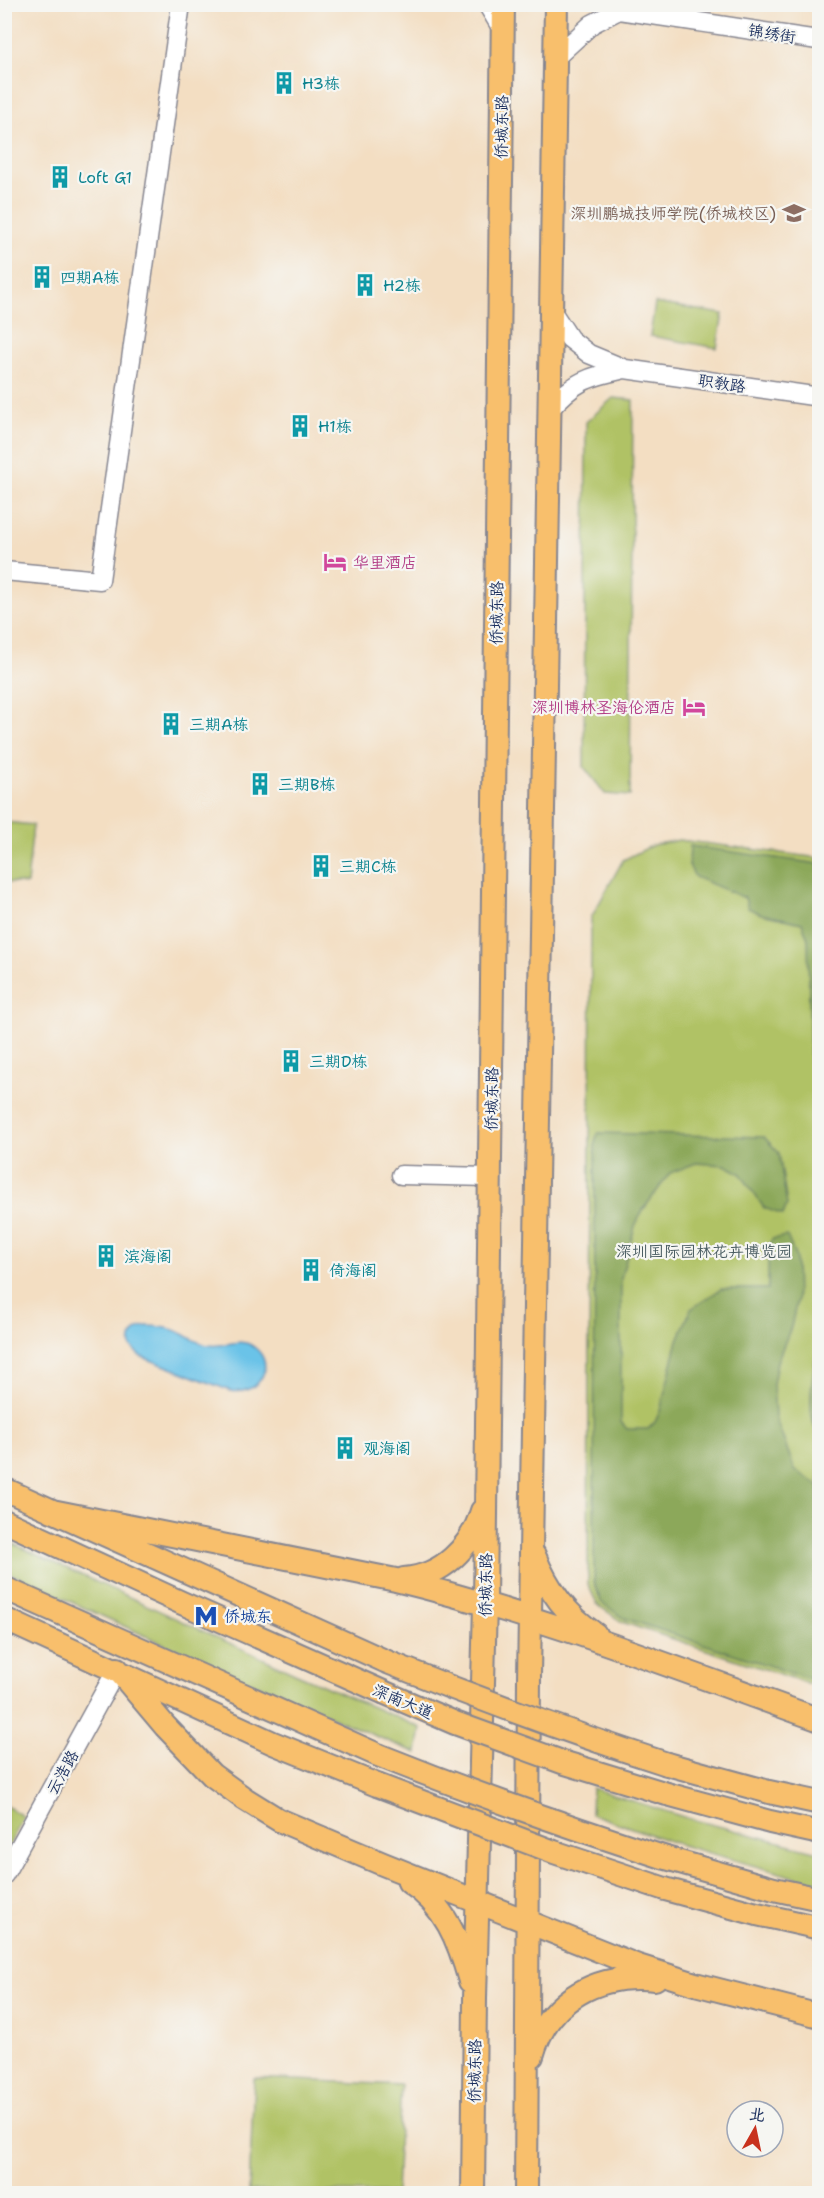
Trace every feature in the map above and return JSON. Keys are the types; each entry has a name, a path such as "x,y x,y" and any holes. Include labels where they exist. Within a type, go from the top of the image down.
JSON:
{"main road":[{"name":"侨城东路","path":"473,2193 475,1999 485,1603 503,4"},
{"path":"526,2193 530,1618 556,4"},
{"path":"4,1489 384,1661 463,1693 667,1764 819,1803"},
{"path":"396,1580 429,1574 459,1552 471,1538 486,1495"},
{"path":"52,1511 396,1580 485,1603 819,1720"},
{"name":"深南大道","path":"4,1521 182,1603 455,1723 562,1762 667,1794 819,1833"},
{"path":"531,1547 542,1574 569,1613 614,1647"},
{"path":"4,1588 378,1755 459,1788 666,1858 774,1889 819,1899"},
{"path":"4,1618 273,1743 377,1785 554,1852 665,1889 756,1914 819,1928"},
{"path":"117,1670 165,1726 212,1774 245,1799 279,1820 478,1903 638,1966 695,1984 819,2016"},
{"path":"383,1864 418,1887 439,1906 460,1950 475,1999"},
{"path":"526,2079 543,2029 557,2010 574,1995 595,1984 638,1977 695,1984"}],"street":[{"path":"4,571 100,580 181,4"},
{"path":"488,4 502,29"},
{"name":"锦绣街","path":"555,58 592,24 614,8 818,40"},
{"name":"职教路","path":"551,310 570,339 589,354 625,369 819,397"},
{"name":"职教路","path":"549,410 567,389 590,377 625,369"},
{"path":"401,1175 490,1177"},
{"name":"云浩路","path":"4,1875 117,1670"}],"green space":[{"path":"655,303 723,314 717,348 650,336"},
{"path":"613,398 633,400 630,796 605,794 584,767 586,422"},
{"path":"5,822 33,825 27,884 5,882"},
{"name":"深圳国际园林花卉博览园","path":"679,840 819,858 819,1687 622,1622 597,1604 588,1584 591,918 623,860 653,845"},
{"path":"690,846 819,864 819,1077 810,1066 808,939 802,923 761,914 748,908 745,898 695,877 689,865"},
{"path":"598,1133 764,1137 779,1153 787,1205 783,1215 764,1208 740,1173 725,1165 696,1163 670,1173 643,1210 635,1226 621,1278 621,1422 627,1429 648,1429 655,1422 660,1411 678,1340 691,1309 721,1289 768,1289 768,1249 772,1239 787,1236 796,1258 797,1300 791,1327 777,1362 773,1384 775,1417 795,1470 819,1486 819,1682 624,1618 601,1602 594,1582 595,1141"},
{"path":"819,1345 819,1436 812,1416 811,1391"},
{"path":"5,1540 297,1674 421,1728 417,1753 210,1665 5,1571"},
{"path":"592,1788 687,1818 819,1852 819,1884 681,1845 591,1814"},
{"path":"5,1805 24,1817 5,1853"},
{"path":"254,2078 401,2085 396,2193 249,2191"}],"water":[{"path":"147,1326 171,1329 205,1344 243,1342 248,1344 261,1354 264,1362 262,1378 249,1389 231,1391 140,1356 131,1347 131,1339 136,1330"}],"place":[{"name":"H3栋","path":"284,83"},
{"name":"Loft G1","path":"60,177"},
{"name":"深圳鹏城技师学院(侨城校区)","path":"794,213"},
{"name":"四期A栋","path":"42,277"},
{"name":"H2栋","path":"365,285"},
{"name":"H1栋","path":"300,426"},
{"name":"华里酒店","path":"335,562"},
{"name":"深圳博林圣海伦酒店","path":"694,707"},
{"name":"三期A栋","path":"171,724"},
{"name":"三期B栋","path":"260,784"},
{"name":"三期C栋","path":"321,866"},
{"name":"三期D栋","path":"291,1061"},
{"name":"滨海阁","path":"106,1256"},
{"name":"倚海阁","path":"311,1270"},
{"name":"观海阁","path":"345,1448"},
{"name":"侨城东","path":"206,1616"}]}
